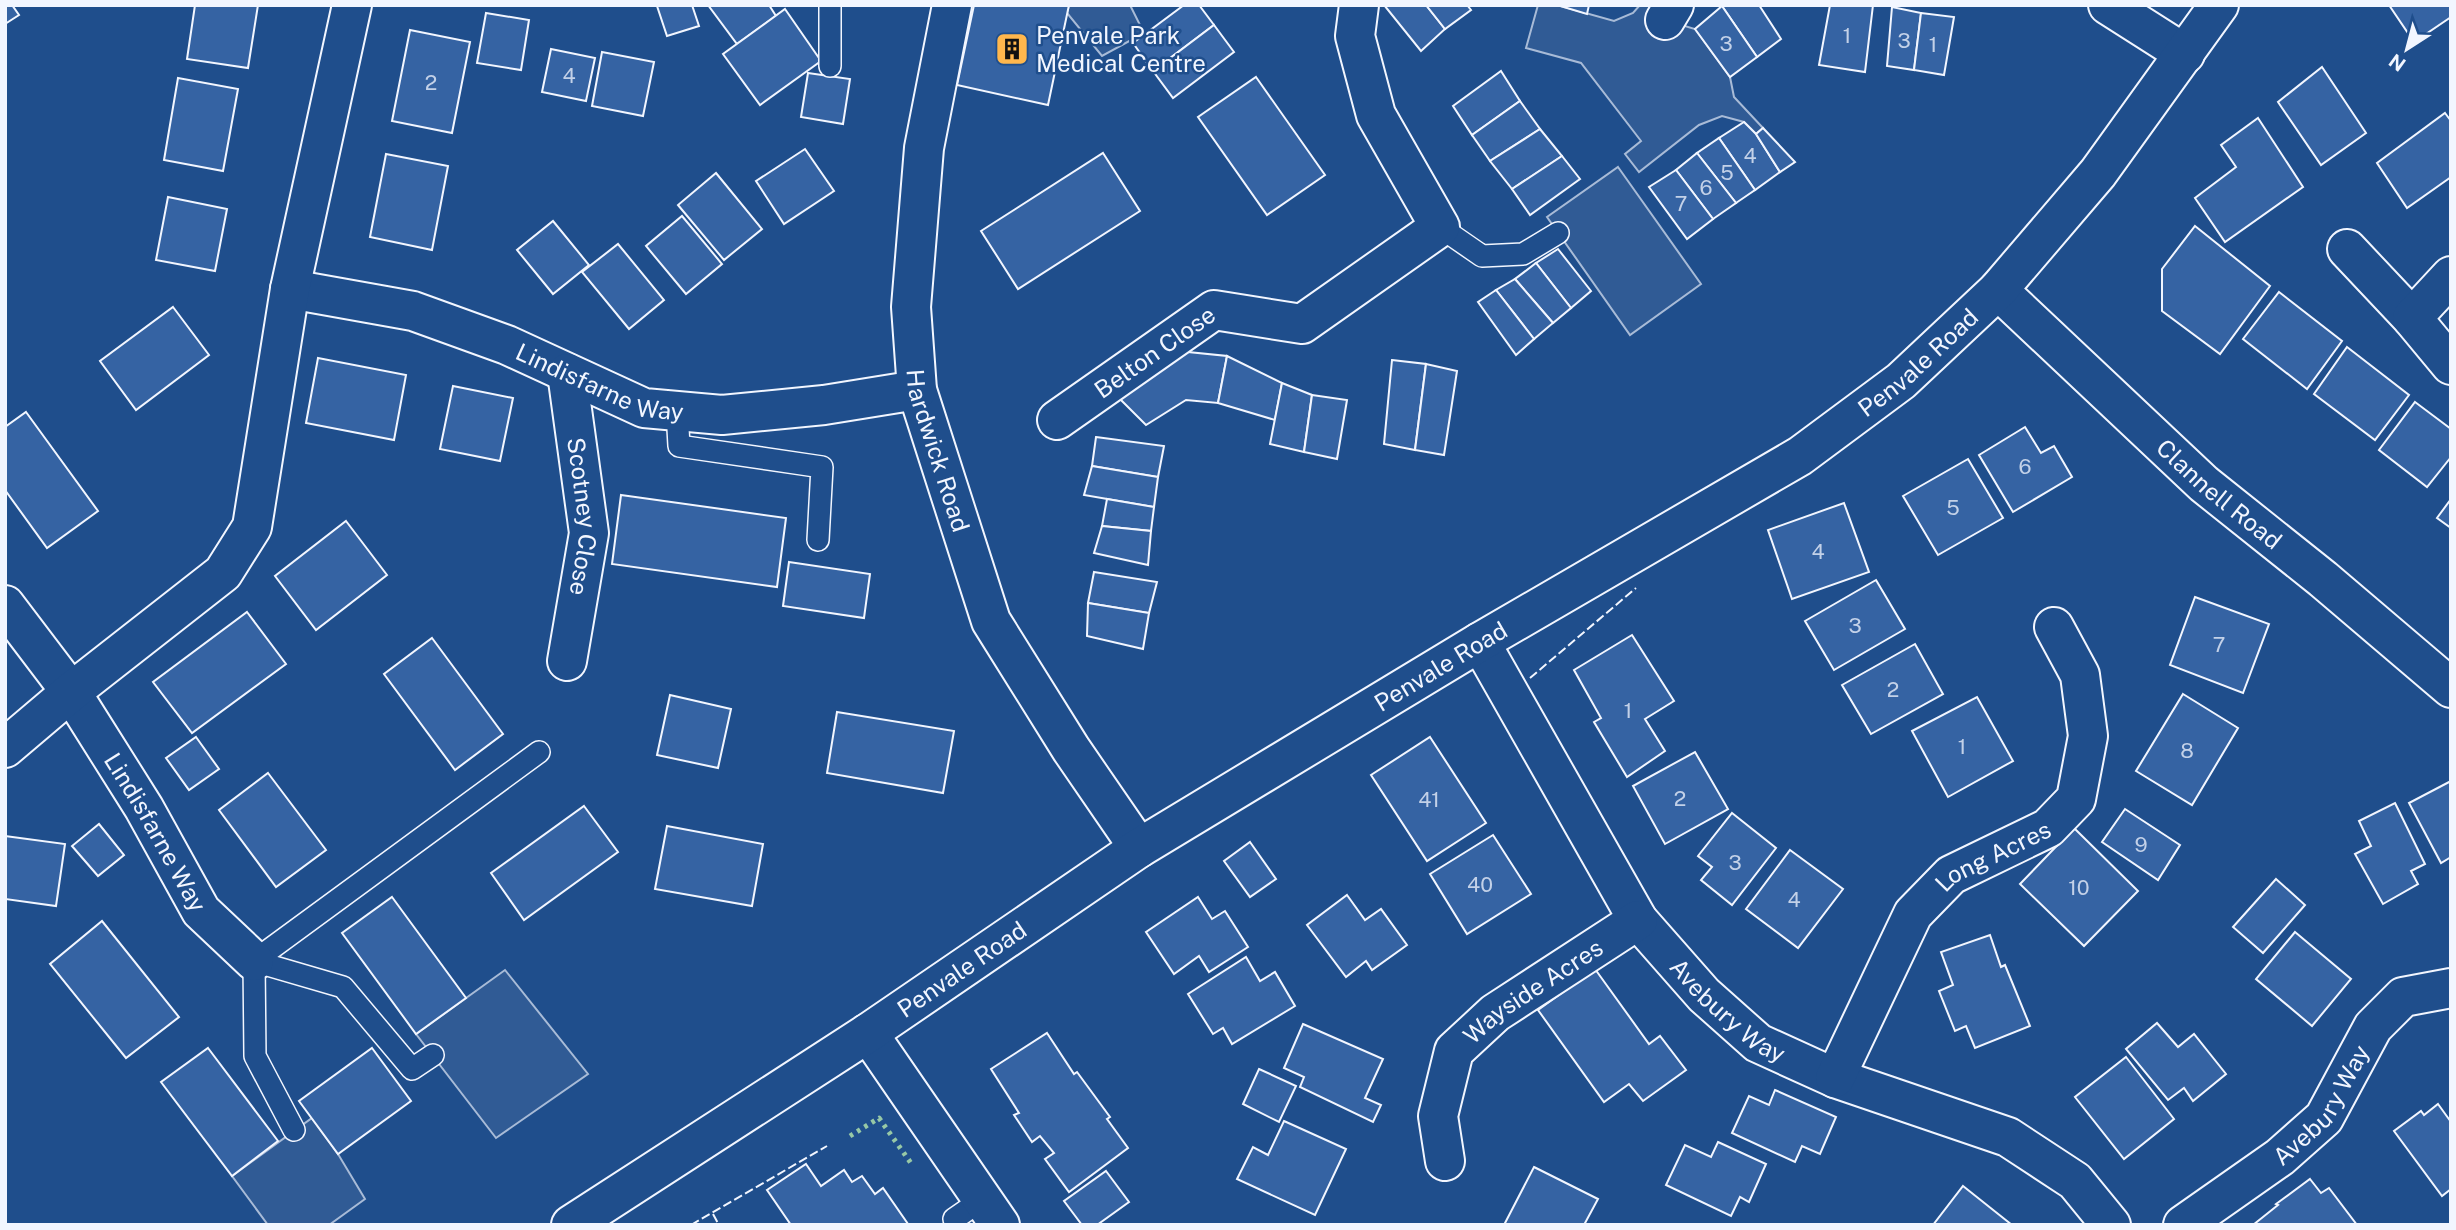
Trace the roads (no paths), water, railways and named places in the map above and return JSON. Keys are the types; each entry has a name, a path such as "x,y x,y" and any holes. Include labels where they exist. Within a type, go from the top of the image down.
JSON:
{"street":[{"path":"5,748 71,692 223,573 252,527 290,289 352,5"},
{"name":"Hardwick Road","path":"952,5 924,148 911,307 917,390 991,621 1071,748 1139,848"},
{"path":"1359,5 1355,36 1376,115 1440,227"},
{"path":"2108,5 2185,54"},
{"name":"Penvale Road","path":"571,1225 868,1033 1139,848 1480,642 1800,456 1901,381 1998,290 2098,173 2219,5"},
{"name":"Belton Close","path":"1057,421 1214,310 1302,324 1440,227"},
{"path":"2347,249 2412,318 2451,365"},
{"path":"2412,318 2451,276"},
{"name":"Lindisfarne Way","path":"290,289 413,310 507,345 644,408 722,415 824,405 917,390"},
{"name":"Clannell Road","path":"1998,290 2204,484 2323,579 2451,688"},
{"name":"Scotney Close","path":"567,373 589,533 568,662"},
{"name":"Lindisfarne Way","path":"5,605 71,692 144,807 201,911 254,961"},
{"name":"Long Acres","path":"1835,1078 1913,914 1951,875 2048,828 2076,799 2088,736 2080,675 2054,627"},
{"name":"Avebury Way","path":"1480,642 1638,920 1704,995 1758,1043 1835,1078 2008,1137 2075,1181 2111,1225"},
{"name":"Wayside Acres","path":"1445,1161 1438,1116 1454,1051 1495,1013 1638,920"},
{"name":"Avebury Way","path":"2183,1225 2280,1157 2324,1118 2373,1027 2403,997 2451,988"},
{"path":"868,1033 979,1214"}],"lane":[{"path":"830,5 830,66"},
{"path":"1440,227 1482,256 1522,254 1558,233"},
{"path":"677,411 679,446 822,467 818,540"},
{"path":"254,961 539,752"},
{"path":"254,961 343,987 412,1069 433,1055"},
{"path":"254,961 256,1055 294,1130"}],"place":[{"name":"Penvale Park Medical Centre","path":"1012,49"}]}
